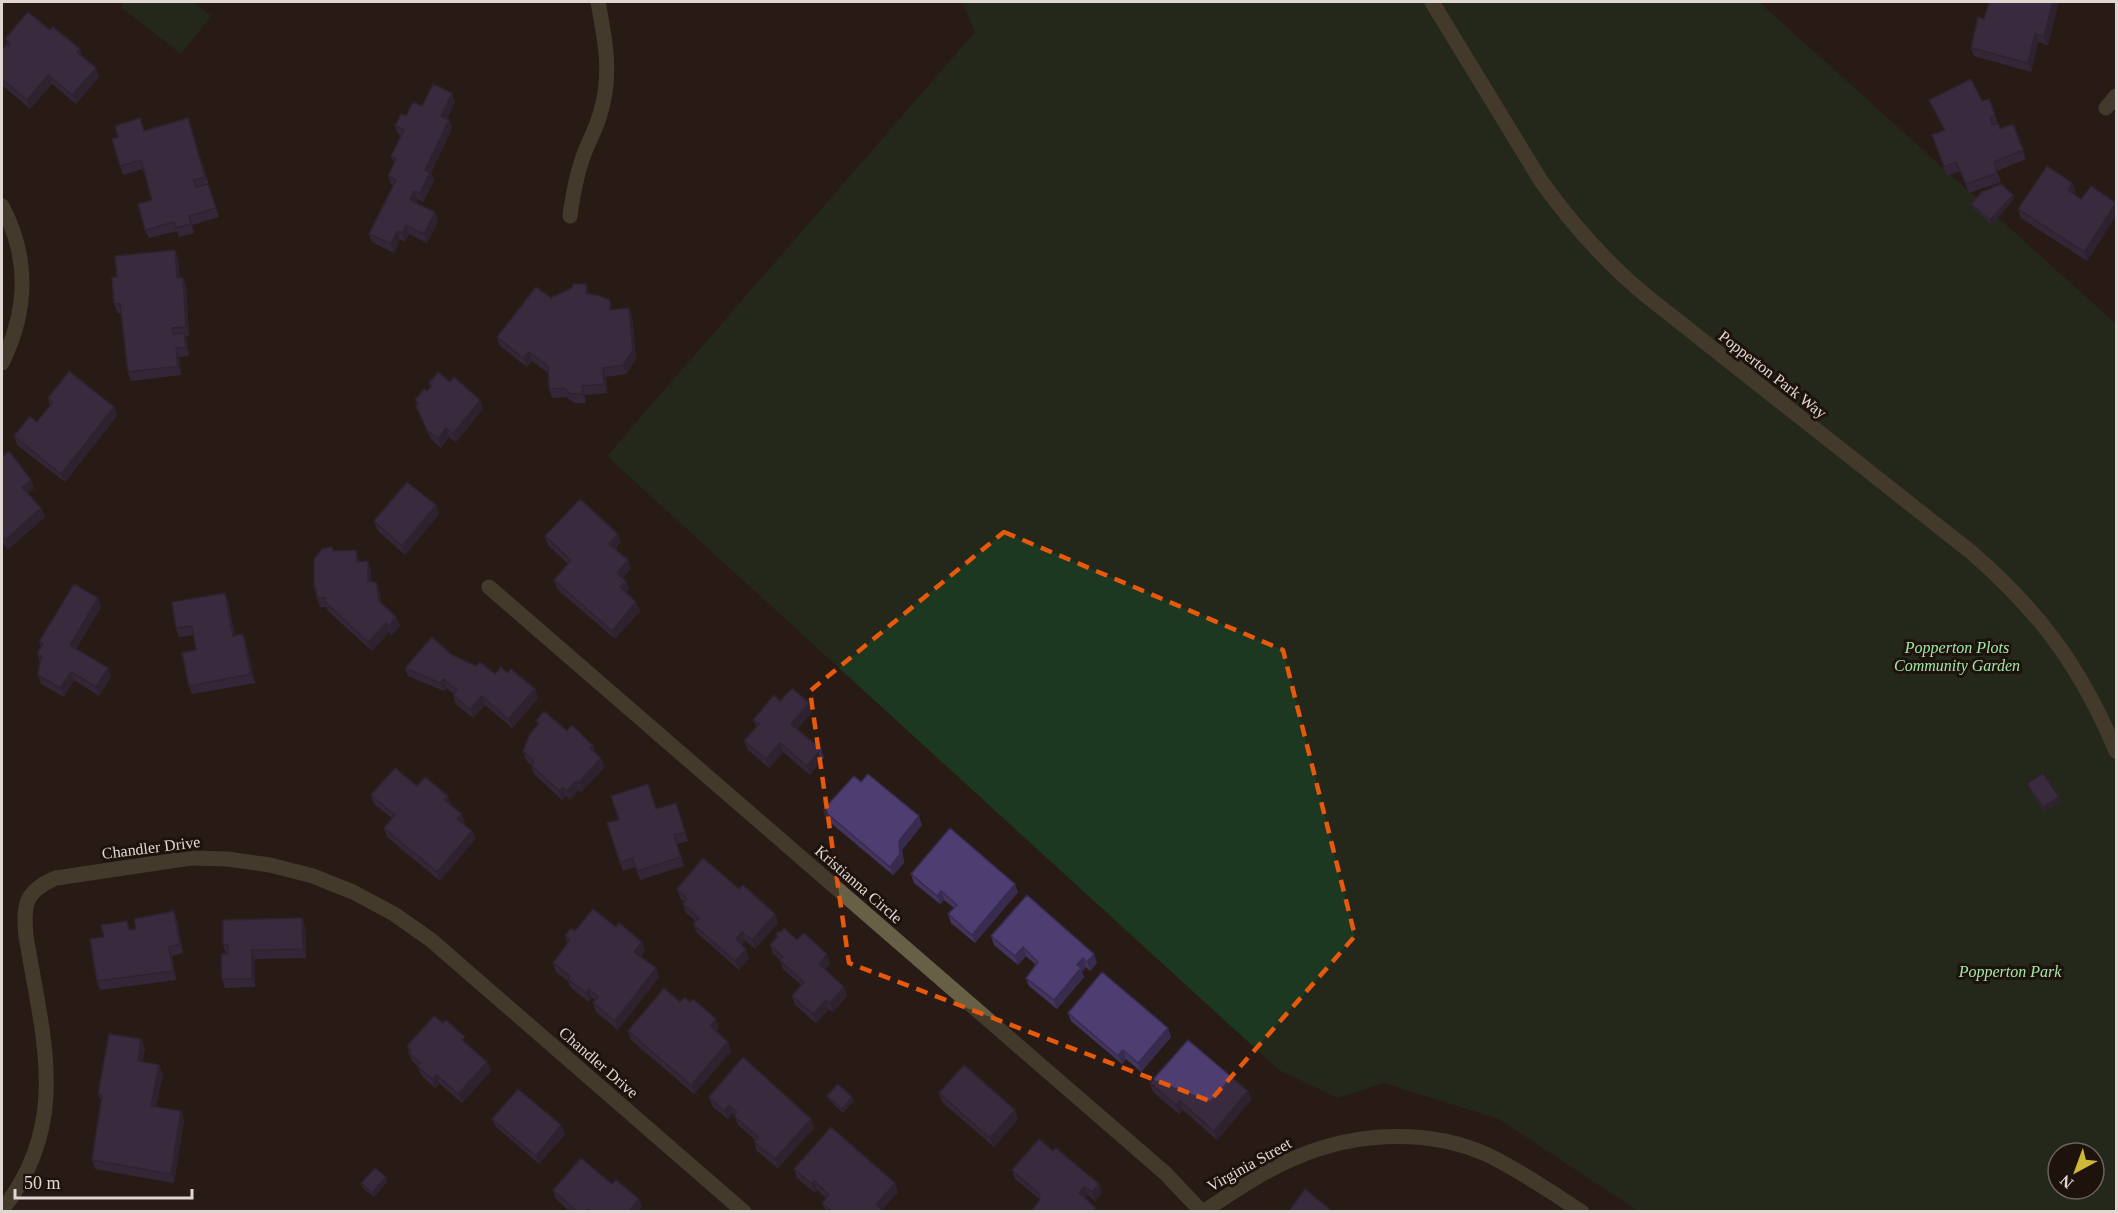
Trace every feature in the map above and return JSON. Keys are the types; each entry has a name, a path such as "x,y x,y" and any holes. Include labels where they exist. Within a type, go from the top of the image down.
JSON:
{"street":[{"path":"570,216 579,170 601,112 606,90 607,49 598,2"},
{"name":"Popperton Park Way","path":"1432,2 1541,181 1560,207 1605,259 1641,292 1971,552 1999,577 2025,603 2070,661 2089,691 2116,751"},
{"path":"2106,108 2116,96"},
{"path":"2,206 16,238 22,282 21,304 15,334 2,363"},
{"name":"Kristianna Circle","path":"489,587 1165,1173 1202,1212"},
{"name":"Chandler Drive","path":"2,1210 15,1193 38,1145 48,1094 48,1069 24,914 29,894 42,884 56,878 190,858 228,859 270,865 313,876 353,892 394,914 440,948 744,1212"},
{"name":"Virginia Street","path":"1202,1212 1266,1172 1296,1157 1325,1146 1387,1136 1421,1138 1457,1144 1486,1154 1521,1172 1581,1212"}],"highlighted area":[{"path":"1004,532 1283,650 1355,936 1210,1101 849,963 810,691"}],"green space":[{"path":"125,2 193,2 211,16 181,54 121,7"},
{"path":"962,2 1759,2 2116,324 2116,1211 1638,1211 1499,1119 1384,1083 1338,1098 1279,1070 607,456 975,32"}],"building":[{"path":"1989,2 2053,2 2044,36 2035,34 2028,63 1971,48 1978,17 1984,19"},
{"path":"28,12 50,30 53,27 80,49 77,52 96,68 72,95 48,75 27,100 2,79 2,50 10,43 5,39"},
{"path":"1971,79 1982,101 1989,99 1995,115 1990,118 1992,125 1998,123 2000,129 2013,124 2023,150 1994,162 1997,173 1966,184 1956,162 1944,167 1932,135 1945,130 1929,100"},
{"path":"433,84 452,93 441,116 449,120 425,170 430,172 420,193 414,191 410,200 435,212 424,234 406,225 402,233 397,231 391,244 369,234 396,180 388,176 396,159 391,156 404,130 395,126 401,114 406,116 413,102 422,106"},
{"path":"140,118 144,131 188,118 205,177 194,180 196,187 208,184 216,208 189,216 191,224 176,228 174,222 145,230 138,204 152,200 141,160 120,166 112,139 118,137 115,126"},
{"path":"2047,166 2072,183 2068,190 2081,199 2091,186 2116,203 2084,252 2018,209"},
{"path":"2001,184 2013,195 1990,220 1971,204 1982,192"},
{"path":"175,250 177,278 183,278 186,327 172,328 173,334 184,333 186,348 176,348 178,366 128,372 120,304 114,304 112,277 117,277 115,256"},
{"path":"573,284 586,284 587,294 610,300 610,310 629,308 633,350 623,365 603,368 604,384 582,386 583,394 571,394 563,388 549,389 548,366 529,352 523,358 497,337 536,287 551,298 572,288"},
{"path":"69,371 114,407 61,474 14,436 30,416 37,422 53,402 48,398"},
{"path":"438,372 450,382 454,377 480,400 453,434 446,428 438,439 427,430 415,400 424,389 427,391 432,385 429,383"},
{"path":"9,451 31,480 22,487 41,508 5,540 2,537 2,457"},
{"path":"407,482 436,505 402,546 374,521"},
{"path":"580,499 618,534 609,544 628,560 617,573 626,581 620,587 636,602 612,631 554,580 571,560 545,536"},
{"path":"332,547 333,551 356,550 357,562 368,561 368,582 376,582 379,601 396,617 389,626 386,623 368,642 325,602 325,598 317,598 316,588 314,588 314,559 322,549"},
{"path":"74,584 98,598 70,645 108,668 96,687 71,672 60,688 38,675 41,656 37,653 43,644 39,642"},
{"path":"225,593 233,636 243,634 251,674 189,686 182,653 196,650 192,626 176,628 172,602"},
{"path":"432,637 452,655 476,666 480,662 495,674 501,667 507,673 511,669 535,689 508,719 482,696 470,709 453,695 457,690 443,679 440,683 405,668"},
{"path":"792,688 809,703 791,724 821,749 807,766 780,743 766,759 744,741 759,724 753,720 774,695 780,701"},
{"path":"544,711 567,731 572,725 593,746 590,748 601,758 578,783 576,781 567,791 563,787 559,791 531,765 534,762 523,751 530,734 539,723 536,721"},
{"path":"395,768 417,786 425,777 448,796 444,800 462,814 457,819 472,831 437,872 384,828 395,815 371,795"},
{"path":"2043,773 2059,797 2043,807 2027,784"},
{"path":"868,774 919,816 899,841 900,854 890,867 823,810 854,776 861,782"},
{"path":"648,784 656,809 676,803 685,832 674,835 681,857 637,871 632,858 620,863 607,823 619,820 611,796"},
{"path":"950,828 1015,884 972,935 948,914 957,905 941,891 937,896 911,874"},
{"path":"703,858 739,889 743,885 775,914 752,940 742,932 736,939 746,949 735,961 693,924 699,918 683,904 687,899 677,889"},
{"path":"1027,895 1094,954 1087,962 1083,958 1077,965 1081,968 1054,1000 1026,978 1038,962 1023,947 1015,956 991,936"},
{"path":"593,909 616,927 619,923 642,942 634,952 656,968 615,1021 593,1003 598,997 589,989 586,993 568,979 570,976 553,963 570,940 565,936 571,928 575,931"},
{"path":"174,911 180,944 169,947 173,971 97,981 90,939 104,937 101,925 127,921 129,930 136,929 134,919"},
{"path":"302,918 303,949 252,950 252,979 222,979 221,954 228,954 228,945 223,945 223,920"},
{"path":"784,928 797,940 804,933 827,954 819,964 844,987 830,1003 826,1000 813,1014 792,996 804,982 779,960 783,957 770,945 778,936 776,934"},
{"path":"1102,972 1168,1028 1138,1063 1123,1050 1118,1056 1068,1013"},
{"path":"664,988 680,1002 685,997 690,1002 693,999 716,1019 710,1026 728,1042 691,1085 628,1031"},
{"path":"434,1016 443,1023 446,1020 465,1037 462,1040 487,1062 458,1094 437,1075 432,1079 417,1066 420,1063 409,1053 411,1050 407,1046"},
{"path":"109,1034 141,1039 138,1061 159,1065 151,1106 181,1111 171,1174 92,1160 102,1095 98,1094"},
{"path":"1188,1040 1248,1091 1214,1131 1180,1101 1176,1105 1150,1083"},
{"path":"743,1057 811,1119 775,1159 754,1142 758,1137 734,1116 737,1112 729,1105 724,1111 709,1097"},
{"path":"964,1065 1015,1110 990,1138 939,1093"},
{"path":"838,1084 852,1097 842,1109 827,1096"},
{"path":"518,1089 561,1125 536,1156 492,1119"},
{"path":"831,1127 895,1183 876,1205 881,1209 878,1212 832,1212 822,1203 829,1195 814,1181 812,1184 794,1169"},
{"path":"1039,1139 1053,1151 1056,1148 1099,1184 1092,1192 1084,1186 1079,1193 1096,1208 1092,1212 1030,1212 1040,1200 1039,1194 1012,1170"},
{"path":"581,1158 612,1184 616,1180 639,1199 628,1212 591,1212 588,1209 585,1212 577,1212 553,1190"},
{"path":"375,1168 386,1177 372,1193 361,1183"},
{"path":"1305,1189 1333,1212 1288,1212"}],"park label":[{"name":"Popperton Plots Community Garden","path":"1957,656"},
{"name":"Popperton Park","path":"2010,971"}]}
